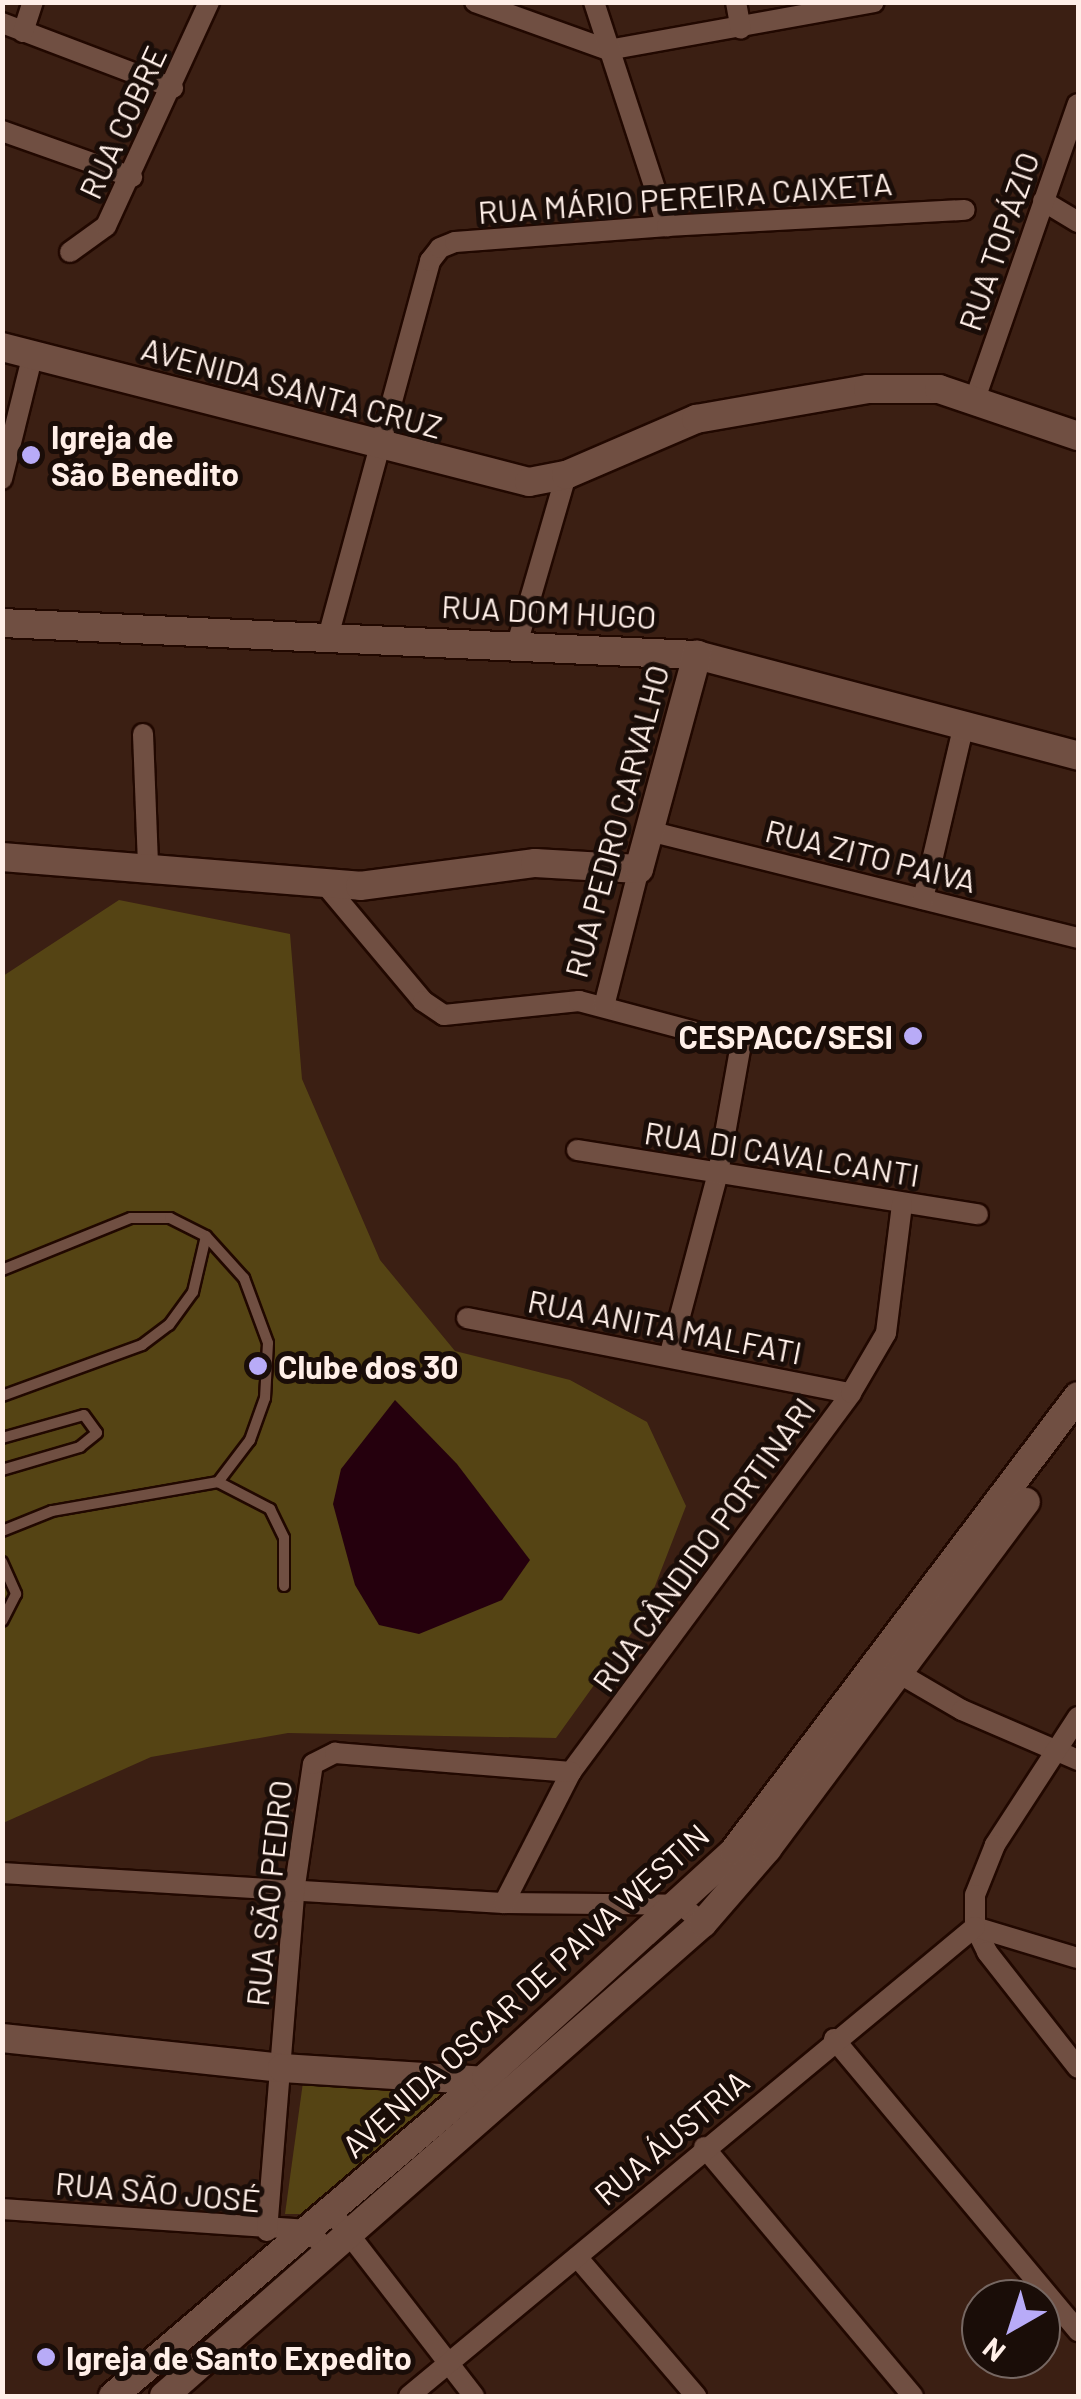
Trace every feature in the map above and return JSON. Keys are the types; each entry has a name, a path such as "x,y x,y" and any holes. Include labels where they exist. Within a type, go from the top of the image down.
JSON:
{"street":[{"path":"33,2 8,27 173,88"},
{"name":"RUA COBRE","path":"70,252 106,226 173,88 209,2"},
{"path":"475,2 608,50 874,2"},
{"path":"594,2 667,226"},
{"path":"736,2 741,29"},
{"name":"RUA TOPÁZIO","path":"975,398 1078,104"},
{"path":"2,131 132,177"},
{"path":"1043,202 1078,222"},
{"name":"RUA MÁRIO PEREIRA CAIXETA","path":"382,449 430,260 440,248 667,226 965,210"},
{"name":"AVENIDA SANTA CRUZ","path":"2,347 382,449 528,482 566,475 696,419 868,389 939,389 975,398 1078,436"},
{"path":"2,479 33,354"},
{"path":"328,637 382,449"},
{"path":"516,644 566,475"},
{"name":"RUA DOM HUGO","path":"2,623 696,654 1078,756"},
{"name":"RUA PEDRO CARVALHO","path":"604,1006 696,654"},
{"path":"922,899 964,724"},
{"path":"143,734 148,868"},
{"name":"RUA ZITO PAIVA","path":"649,831 1078,938"},
{"path":"2,857 324,882 398,884 535,863 640,869"},
{"path":"324,882 423,1001 444,1015 538,1000 604,1006 741,1044 718,1173 670,1357"},
{"name":"RUA DI CAVALCANTI","path":"577,1150 978,1214"},
{"name":"RUA CÂNDIDO PORTINARI","path":"504,1903 571,1772 852,1393 886,1333 902,1204"},
{"name":"RUA ANITA MALFATI","path":"466,1318 852,1393"},
{"name":"AVENIDA OSCAR DE PAIVA WESTIN","path":"165,2396 340,2244 496,2086 692,1914 734,1851 890,1668 1075,1419"},
{"path":"890,1668 1078,1760"},
{"path":"1078,1717 983,1869 975,1927 1009,1986 1078,2068"},
{"name":"RUA SÃO PEDRO","path":"267,2230 307,1776 322,1755 571,1772"},
{"path":"2,1873 692,1914"},
{"path":"975,1927 1004,1930 1078,1958"},
{"name":"RUA ÁUSTRIA","path":"409,2396 834,2039 975,1927"},
{"path":"2,2038 496,2086"},
{"path":"834,2039 1078,2332"},
{"name":"AVENIDA OSCAR DE PAIVA WESTIN","path":"113,2396 331,2211 496,2086"},
{"path":"704,2148 913,2396"},
{"name":"RUA SÃO JOSÉ","path":"2,2209 308,2230"},
{"path":"331,2211 340,2244"},
{"path":"308,2230 340,2244 474,2396"},
{"path":"577,2256 696,2396"},
{"path":"145,2372 165,2396"}],"lane":[{"path":"2,1270 147,1215 206,1236 244,1278 268,1343 265,1398 250,1440 218,1482"},
{"path":"2,1396 142,1344 168,1326 193,1292 206,1236"},
{"path":"2,1438 84,1415 97,1433 80,1447 2,1470"},
{"path":"2,1531 52,1511 218,1482 270,1509 284,1538 284,1586"},
{"path":"2,1562 16,1594 2,1621"}],"shaded area":[{"name":"Clube dos 30","path":"119,900 290,934 302,1079 380,1260 455,1351 570,1380 647,1422 686,1506 643,1617 556,1738 288,1733 151,1757 3,1823 3,976"},
{"path":"395,1400 457,1464 530,1560 502,1600 419,1634 379,1625 355,1585 333,1504 341,1469"},
{"path":"303,2082 450,2090 311,2214 285,2214"}],"place":[{"name":"Igreja de São Benedito","path":"31,455"},
{"name":"CESPACC/SESI","path":"913,1036"},
{"name":"Clube dos 30","path":"258,1366"},
{"name":"Igreja de Santo Expedito","path":"46,2357"}]}
